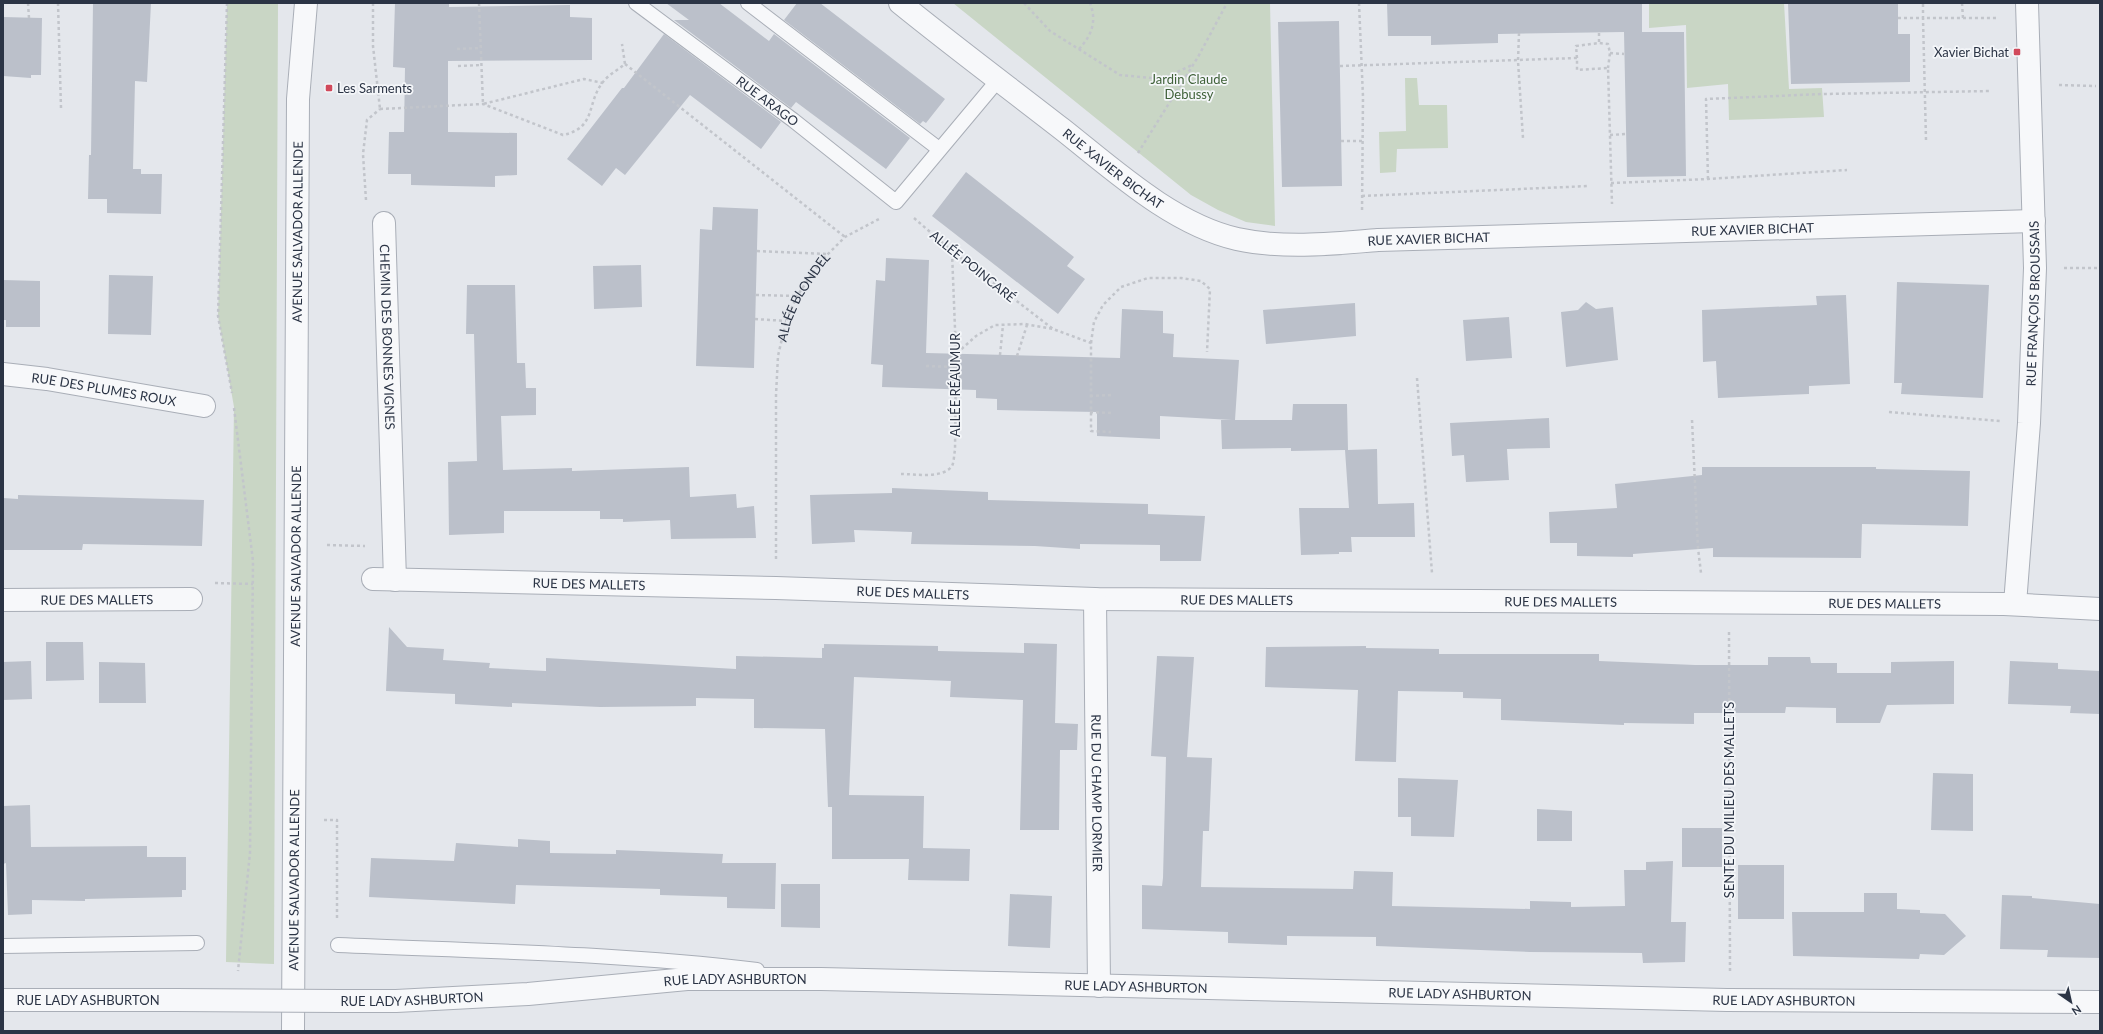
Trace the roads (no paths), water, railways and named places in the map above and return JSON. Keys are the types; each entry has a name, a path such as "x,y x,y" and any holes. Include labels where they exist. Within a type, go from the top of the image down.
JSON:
{"street":[{"name":"AVENUE SALVADOR ALLENDE","path":"293,1031 296,329 300,80 298,3"},
{"name":"AVENUE SALVADOR ALLENDE","path":"300,80 306,3"},
{"name":"RUE XAVIER BICHAT","path":"900,3 1122,176 1178,215 1206,229 1236,239 1275,246 1360,241 2034,221"},
{"name":"RUE FRANÇOIS BROUSSAIS","path":"2015,604 2029,423 2035,268 2027,11"},
{"name":"CHEMIN DES BONNES VIGNES","path":"384,223 395,580"},
{"name":"RUE DES PLUMES ROUX","path":"3,374 47,379 204,406"},
{"name":"RUE DES MALLETS","path":"373,579 776,588 1095,599 1716,601 2015,604 2100,609"},
{"name":"RUE DES MALLETS","path":"3,600 191,599"},
{"name":"RUE DU CHAMP LORMIER","path":"1095,599 1099,986"},
{"name":"RUE LADY ASHBURTON","path":"3,1000 396,1001 528,994 687,979 821,979 1727,1000 2100,1002"}],"lane":[{"name":"RUE ARAGO","path":"636,3 792,120 896,202 939,149"},
{"path":"748,3 939,149 998,80"},
{"path":"3,946 198,943"},
{"name":"RUE LADY ASHBURTON","path":"338,945 584,955 712,965 821,979"}],"place":[{"name":"Xavier Bichat","path":"2017,52"},
{"name":"Les Sarments","path":"329,88"}],"park label":[{"name":"Jardin Claude Debussy","path":"1189,86"}]}
